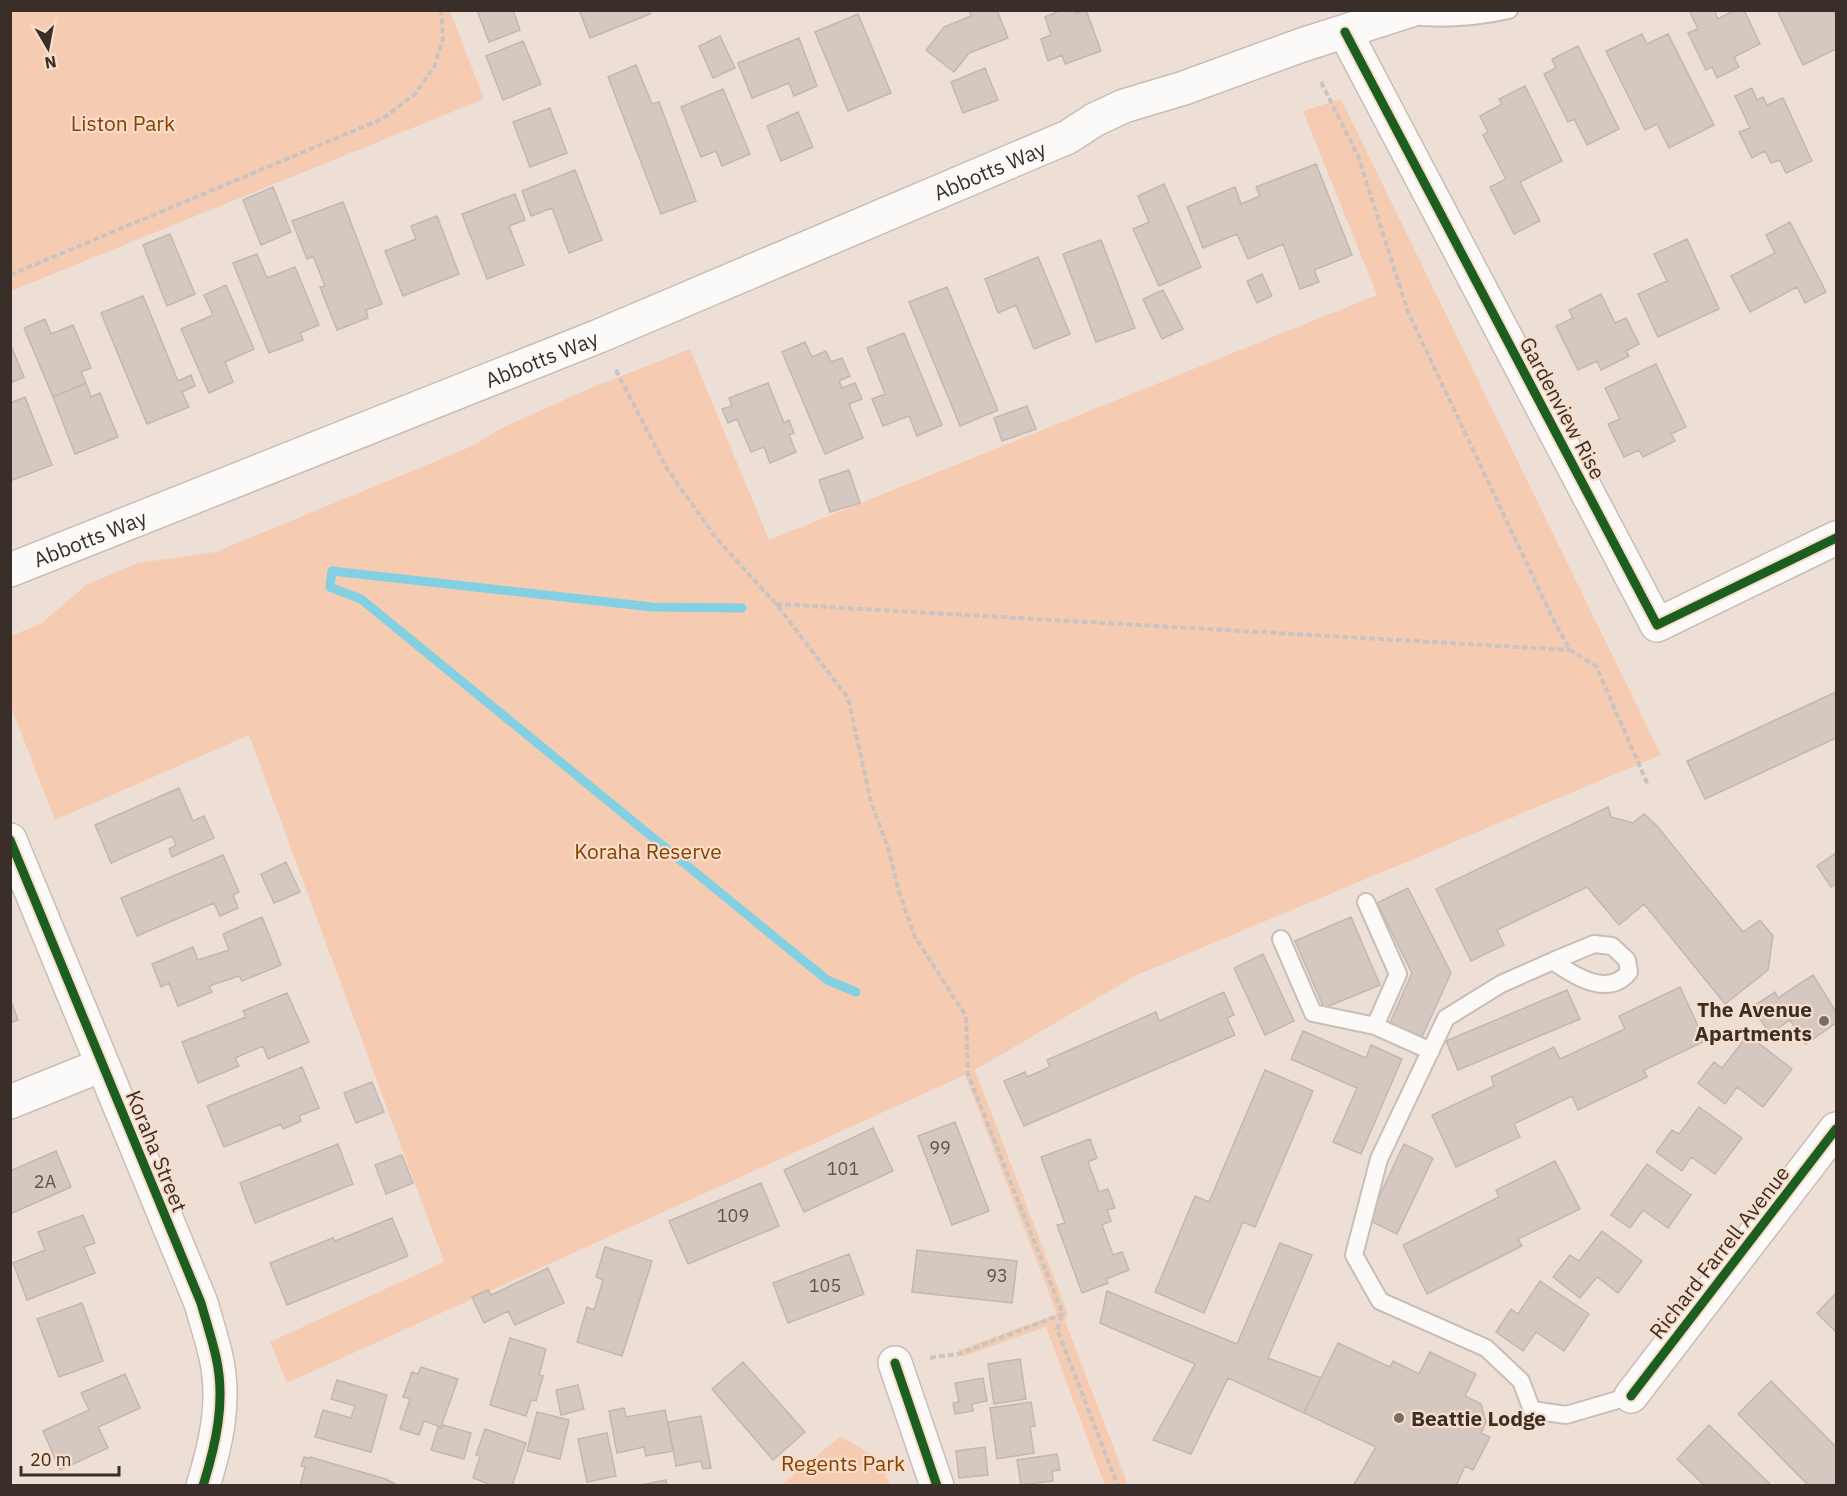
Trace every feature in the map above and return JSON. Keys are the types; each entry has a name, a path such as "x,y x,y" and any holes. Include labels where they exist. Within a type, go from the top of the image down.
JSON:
{"street":[{"name":"Abbotts Way","path":"10,570 599,336 1068,137 1106,130 1133,121 1184,88 1404,13"},
{"name":"Gardenview Rise","path":"1345,32 1657,625 1836,538"},
{"name":"Koraha Street","path":"10,840 201,1303 216,1359 220,1404 214,1451 203,1485"},
{"path":"10,1102 102,1065"},
{"name":"Richard Farrell Avenue","path":"1631,1396 1836,1129"},
{"path":"895,1364 937,1485"}],"lane":[{"name":"Abbotts Way","path":"1404,13 1431,19 1481,16 1509,10"},
{"path":"1366,902 1398,974 1374,1026"},
{"path":"1281,939 1313,1013 1374,1026 1431,1051"},
{"path":"1553,961 1500,984 1446,1018 1379,1159 1354,1255 1380,1301 1486,1348 1521,1381 1532,1410 1566,1415 1631,1396"}],"path":[{"path":"10,275 382,119 415,94 434,67 443,39 441,10"},
{"path":"1321,82 1358,156 1408,312 1552,617 1570,650"},
{"path":"616,370 666,467 716,538 776,604 848,698 871,802 888,848 905,910 915,937 966,1016 968,1074 1063,1314 1057,1329 1118,1485"},
{"path":"776,604 1570,650 1596,666 1648,784"},
{"path":"895,1364 958,1354 1063,1314"}],"green space":[{"name":"Liston Park","path":"10,11 450,11 484,99 11,291"},
{"name":"Koraha Reserve","path":"1341,99 1661,755 1137,975 975,1070 1068,1314 1065,1321 1128,1485 1105,1486 1046,1327 961,1357 959,1350 1057,1314 965,1075 287,1383 270,1342 444,1262 249,735 55,820 11,707 11,636 42,623 86,585 138,563 215,552 470,447 502,428 593,387 690,349 769,540 1377,295 1303,111"},
{"name":"Regents Park","path":"841,1436 881,1461 890,1485 781,1485"}],"building":[{"path":"477,10 513,10 520,30 489,42"},
{"path":"579,10 649,10 650,14 590,38"},
{"path":"969,10 997,10 1008,38 969,53 954,72 926,50 944,27 971,16"},
{"path":"1062,10 1075,10 1076,13 1086,10 1101,51 1065,64 1062,55 1048,61 1041,39 1051,35 1045,17"},
{"path":"1689,10 1714,10 1718,19 1735,10 1744,10 1760,44 1734,57 1739,67 1717,78 1712,67 1706,70 1688,33 1698,29"},
{"path":"1777,10 1833,10 1836,17 1836,49 1803,65"},
{"path":"858,14 891,93 848,111 815,32"},
{"path":"1642,34 1647,44 1668,34 1714,125 1669,148 1657,124 1645,130 1606,51"},
{"path":"720,36 735,68 713,78 699,46"},
{"path":"799,38 817,86 794,96 789,83 752,98 738,63"},
{"path":"523,41 541,84 503,100 486,56"},
{"path":"1578,46 1619,129 1587,145 1574,119 1568,122 1544,74 1556,68 1552,59"},
{"path":"636,65 652,104 659,102 696,201 661,214 608,77"},
{"path":"985,68 998,100 963,113 951,82"},
{"path":"1525,86 1562,161 1520,182 1540,221 1514,234 1490,187 1506,179 1483,135 1488,132 1480,116 1502,104 1499,99"},
{"path":"1752,88 1757,100 1763,97 1767,105 1783,98 1812,161 1786,173 1780,160 1771,163 1765,151 1752,158 1739,132 1750,128 1735,96"},
{"path":"723,89 750,154 722,166 716,151 701,157 681,107"},
{"path":"550,108 567,153 530,167 513,122"},
{"path":"798,112 813,147 781,161 767,126"},
{"path":"1316,164 1352,255 1314,270 1319,282 1300,289 1283,244 1248,259 1237,234 1203,248 1187,207 1235,187 1241,204 1260,196 1256,187"},
{"path":"575,170 602,240 569,253 552,208 531,216 522,191"},
{"path":"1164,184 1201,267 1159,286 1133,229 1149,222 1138,196"},
{"path":"273,187 291,232 261,245 243,200"},
{"path":"515,194 525,220 509,226 524,265 487,279 462,214"},
{"path":"343,202 382,304 366,310 368,318 337,330 320,287 325,286 313,256 307,259 292,221"},
{"path":"437,216 459,274 403,296 385,251 416,239 411,226"},
{"path":"1790,222 1826,292 1805,303 1797,287 1750,312 1731,276 1775,253 1766,235"},
{"path":"170,234 195,294 167,306 143,245"},
{"path":"1687,239 1719,309 1658,337 1638,294 1667,281 1654,254"},
{"path":"1101,240 1135,328 1096,342 1063,254"},
{"path":"257,254 267,278 295,267 319,325 300,333 303,340 269,353 233,263"},
{"path":"1038,257 1070,334 1034,349 1016,305 998,313 985,279"},
{"path":"1262,274 1272,296 1257,303 1247,281"},
{"path":"226,285 254,349 225,362 233,382 209,393 181,329 213,315 204,295"},
{"path":"947,287 998,410 960,426 909,302"},
{"path":"1163,290 1183,329 1162,339 1143,299"},
{"path":"1601,294 1615,323 1626,318 1639,344 1626,351 1629,356 1601,370 1597,361 1578,370 1556,326 1573,318 1569,310"},
{"path":"143,296 178,381 191,375 195,386 182,392 189,407 147,424 101,313"},
{"path":"45,319 51,334 73,325 91,368 81,372 86,383 53,397 24,328"},
{"path":"904,333 942,425 917,436 909,416 883,426 872,399 885,394 867,348"},
{"path":"805,342 812,357 826,351 831,362 842,358 850,376 839,381 842,388 855,383 862,399 849,404 863,438 825,454 782,352"},
{"path":"10,343 24,377 10,383"},
{"path":"1656,364 1686,427 1671,434 1675,441 1643,457 1639,450 1624,457 1608,424 1620,419 1605,388"},
{"path":"86,383 91,397 100,393 118,437 75,454 53,397"},
{"path":"768,383 784,423 789,420 794,433 789,435 796,452 770,463 764,447 751,452 737,419 728,423 722,409 732,406 729,398"},
{"path":"25,397 52,465 10,481 10,403"},
{"path":"1027,406 1036,429 1002,441 994,418"},
{"path":"849,470 860,503 830,512 819,480"},
{"path":"1836,692 1836,738 1705,799 1687,761"},
{"path":"179,788 193,821 204,816 214,838 172,857 169,849 176,845 172,836 111,863 95,825"},
{"path":"1608,807 1611,817 1633,823 1644,814 1657,826 1743,932 1760,920 1773,936 1768,970 1725,1004 1644,904 1619,925 1587,887 1497,930 1504,945 1471,961 1436,889"},
{"path":"1836,853 1836,884 1831,887 1817,866"},
{"path":"223,855 239,892 233,895 238,908 220,916 214,903 137,936 121,898"},
{"path":"286,862 300,892 274,903 261,874"},
{"path":"1408,888 1451,973 1422,1037 1390,1023 1412,973 1377,903"},
{"path":"262,917 281,965 242,981 239,976 209,986 212,992 178,1006 169,983 161,987 152,964 193,947 198,960 229,950 223,934"},
{"path":"1351,917 1380,985 1324,1008 1295,941"},
{"path":"1263,954 1294,1021 1265,1035 1234,968"},
{"path":"1813,975 1836,1012 1836,1023 1806,1044 1790,1020 1770,1034 1752,1007 1775,992 1778,998"},
{"path":"1680,987 1705,1041 1644,1070 1647,1077 1578,1110 1572,1096 1514,1124 1520,1137 1456,1167 1432,1115 1494,1086 1491,1077 1554,1047 1560,1059 1625,1029 1619,1016"},
{"path":"1567,990 1580,1019 1458,1070 1446,1041"},
{"path":"1224,992 1234,1015 1227,1018 1235,1035 1024,1126 1004,1081 1025,1072 1027,1077 1050,1067 1047,1060 1156,1012 1159,1021"},
{"path":"287,993 309,1042 268,1059 263,1046 235,1058 239,1066 198,1083 182,1042 246,1017 243,1011"},
{"path":"10,998 18,1020 10,1023"},
{"path":"1303,1031 1366,1058 1371,1045 1402,1059 1361,1154 1333,1142 1357,1088 1291,1059"},
{"path":"1748,1035 1792,1069 1763,1107 1737,1087 1725,1104 1698,1083 1714,1062 1722,1068"},
{"path":"302,1067 319,1108 299,1116 301,1121 283,1129 281,1124 224,1147 207,1106"},
{"path":"1265,1070 1313,1091 1255,1227 1243,1222 1204,1313 1155,1292 1195,1196 1209,1202"},
{"path":"372,1082 384,1112 356,1123 344,1093"},
{"path":"1699,1107 1742,1138 1715,1174 1691,1157 1682,1171 1656,1152 1672,1130 1679,1134"},
{"path":"955,1122 989,1211 952,1225 918,1136"},
{"path":"873,1128 893,1171 804,1212 784,1170"},
{"path":"1090,1139 1097,1158 1088,1162 1099,1192 1108,1189 1115,1208 1107,1210 1111,1221 1102,1225 1113,1255 1122,1252 1129,1270 1106,1279 1108,1283 1082,1293 1057,1225 1065,1223 1041,1157"},
{"path":"338,1144 353,1184 255,1223 240,1183"},
{"path":"1404,1144 1433,1158 1397,1234 1368,1220"},
{"path":"56,1151 71,1187 10,1214 10,1171"},
{"path":"402,1155 413,1183 386,1194 375,1165"},
{"path":"1555,1161 1580,1209 1518,1239 1522,1246 1427,1294 1403,1245 1499,1197 1496,1190"},
{"path":"1647,1164 1691,1195 1668,1228 1643,1210 1630,1228 1611,1215"},
{"path":"761,1183 779,1226 688,1264 669,1221"},
{"path":"83,1215 95,1243 84,1247 95,1273 27,1300 13,1263 45,1250 38,1232"},
{"path":"392,1218 408,1256 287,1305 270,1263 333,1238 335,1241"},
{"path":"1602,1231 1642,1261 1618,1293 1597,1277 1580,1298 1553,1277 1570,1255 1579,1261"},
{"path":"1280,1243 1312,1255 1268,1358 1321,1378 1304,1413 1228,1378 1191,1454 1153,1440 1195,1364 1100,1323 1107,1291 1237,1344"},
{"path":"605,1247 652,1261 622,1356 577,1342 587,1307 594,1310 603,1280 596,1277"},
{"path":"917,1250 1017,1261 1012,1303 912,1292"},
{"path":"849,1254 864,1294 788,1323 773,1283"},
{"path":"548,1268 564,1303 515,1325 508,1311 484,1323 472,1297 488,1290 491,1295"},
{"path":"1540,1281 1589,1314 1564,1351 1536,1332 1523,1351 1496,1332 1511,1309 1518,1314"},
{"path":"1836,1293 1836,1332 1817,1313"},
{"path":"82,1303 103,1361 59,1377 37,1319"},
{"path":"510,1338 546,1349 539,1375 543,1376 536,1401 531,1400 526,1416 490,1405"},
{"name":"Beattie Lodge","path":"1338,1343 1390,1367 1393,1361 1419,1374 1430,1352 1476,1374 1465,1396 1481,1404 1486,1422 1481,1433 1490,1437 1473,1470 1465,1466 1456,1486 1353,1486 1376,1447 1304,1413"},
{"path":"1020,1359 1026,1399 994,1404 988,1364"},
{"path":"743,1362 805,1432 773,1460 712,1389"},
{"path":"421,1367 458,1379 441,1427 424,1421 419,1435 400,1429 410,1399 403,1397 412,1372 418,1374"},
{"path":"125,1374 140,1408 98,1427 108,1448 60,1470 43,1431 89,1410 81,1393"},
{"path":"983,1378 987,1401 972,1404 973,1411 955,1414 953,1403 959,1402 955,1383"},
{"path":"337,1380 387,1395 371,1452 315,1437 323,1410 351,1418 355,1406 331,1399"},
{"path":"1771,1381 1836,1447 1836,1483 1834,1486 1809,1486 1738,1414"},
{"path":"578,1385 584,1409 561,1415 556,1390"},
{"path":"1031,1402 1035,1426 1030,1427 1034,1453 997,1459 990,1408"},
{"path":"624,1408 626,1417 665,1410 673,1451 646,1456 644,1447 617,1453 609,1411"},
{"path":"537,1412 569,1420 560,1459 527,1451"},
{"path":"701,1416 711,1468 703,1469 701,1461 676,1466 668,1422"},
{"path":"443,1425 471,1433 464,1459 431,1450 438,1427 442,1428"},
{"path":"1709,1425 1772,1486 1705,1486 1677,1459"},
{"path":"485,1429 526,1443 512,1486 494,1486 473,1478 480,1456 476,1455"},
{"path":"607,1433 616,1476 587,1482 578,1439"},
{"path":"985,1447 988,1475 959,1478 956,1451"},
{"path":"1057,1454 1060,1470 1052,1471 1053,1481 1021,1485 1017,1460"},
{"path":"304,1457 386,1479 399,1486 300,1486 305,1467 301,1466"},
{"path":"666,1480 667,1486 636,1486"}],"waterway":[{"path":"742,608 652,607 332,571 330,587 361,599 827,980 856,992"}],"cycle path":[{"path":"1345,32 1657,625 1836,538"},
{"path":"10,840 201,1303 216,1357 220,1390 218,1422 203,1486"},
{"path":"1631,1396 1836,1129"},
{"path":"895,1363 937,1486"}],"place":[{"name":"The Avenue Apartments","path":"1824,1021"},
{"name":"Beattie Lodge","path":"1399,1418"}]}
